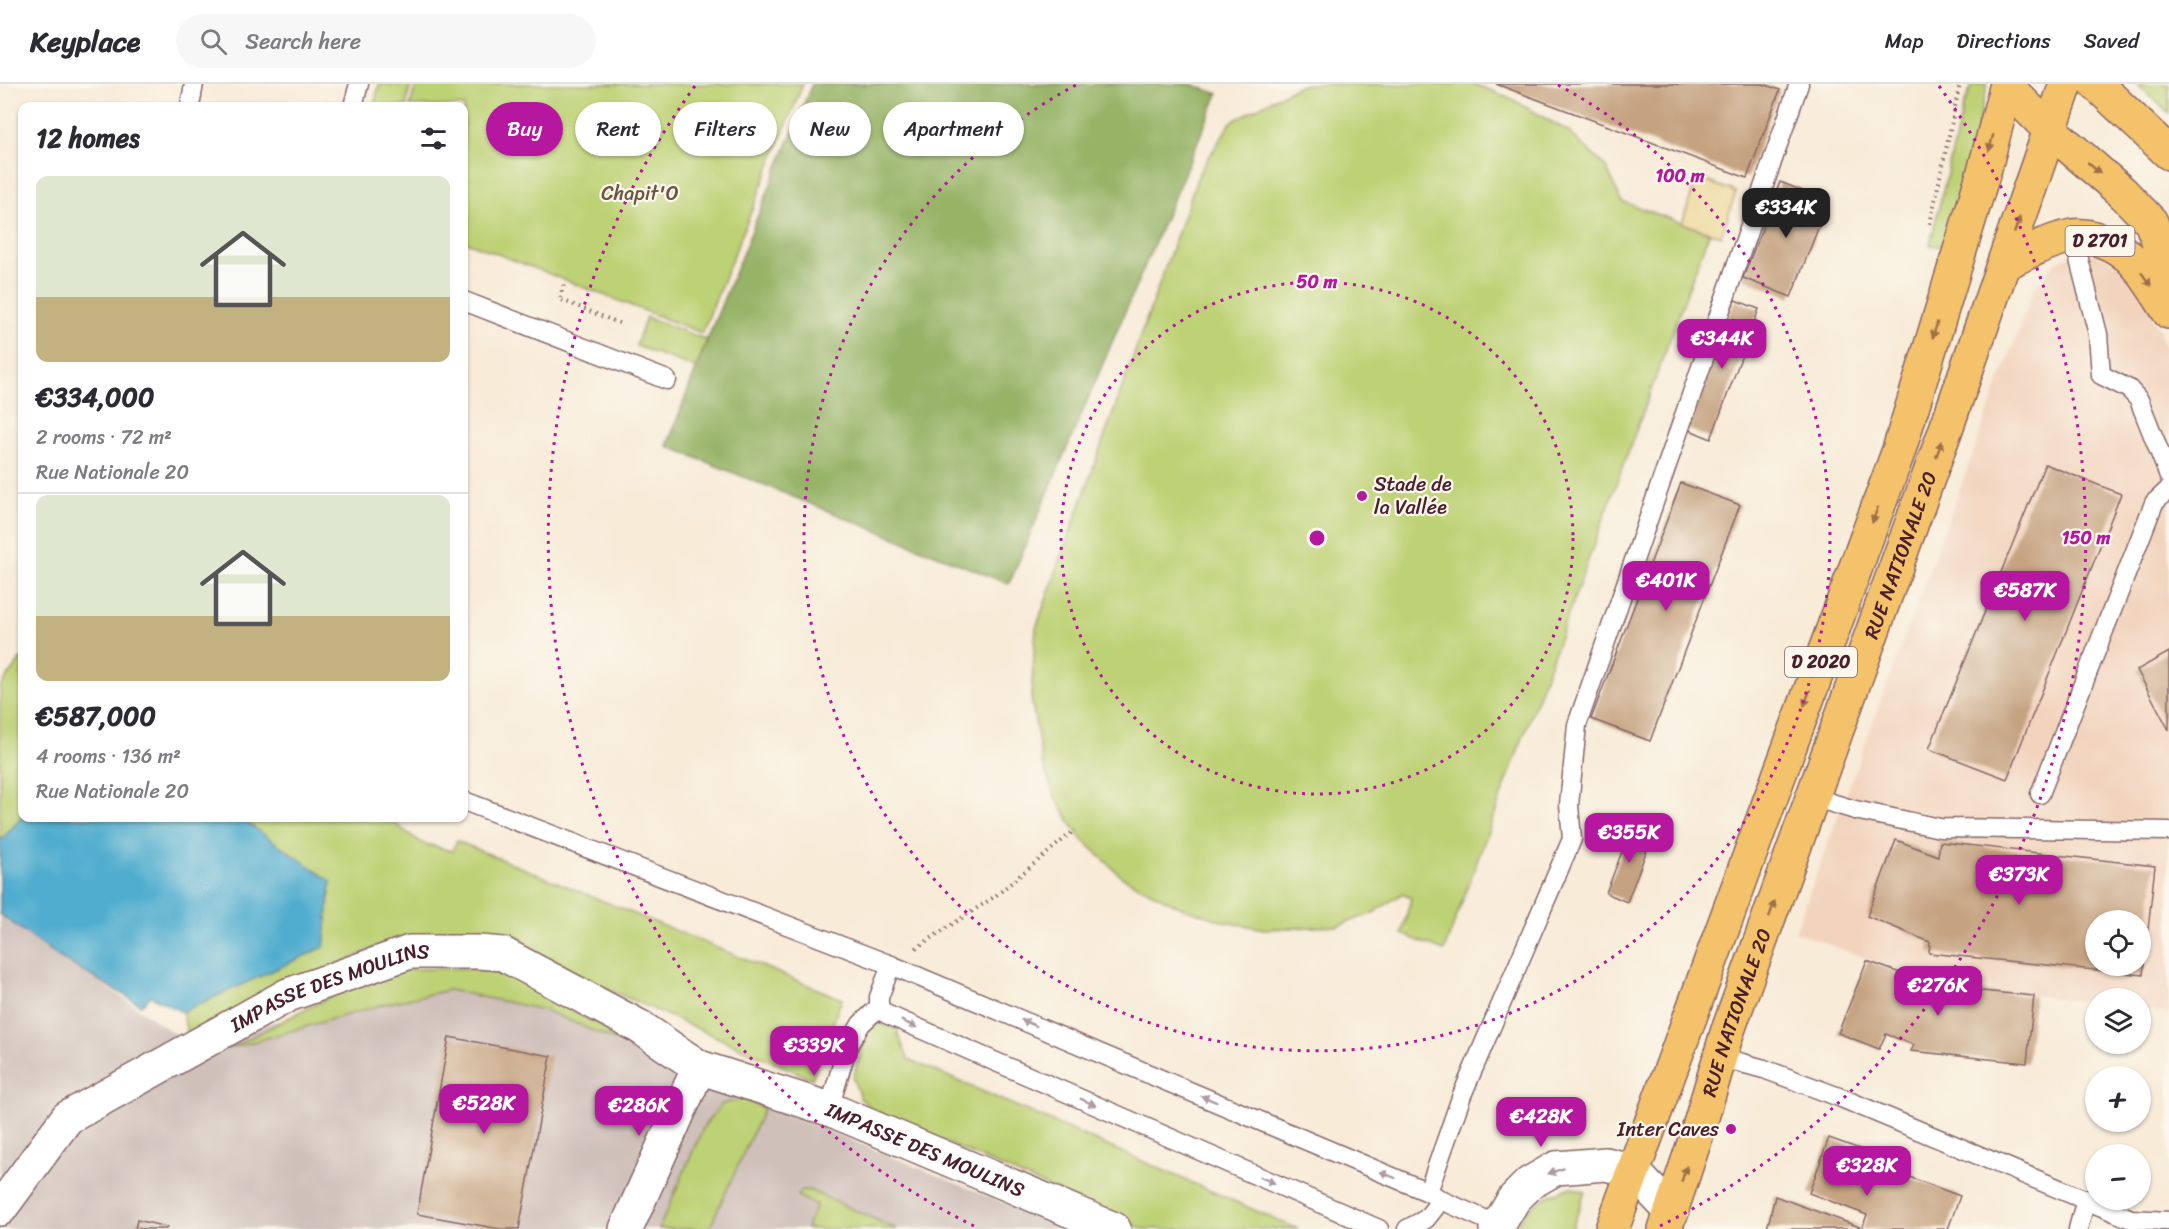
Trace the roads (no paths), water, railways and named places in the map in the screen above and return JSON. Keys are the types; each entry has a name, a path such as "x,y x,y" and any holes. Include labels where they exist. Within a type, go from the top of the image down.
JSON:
{"main road":[{"name":"RUE NATIONALE 20","path":"1669,1221 1726,1033 1947,426 2066,84"},
{"path":"2096,84 2169,153"},
{"name":"RUE NATIONALE 20","path":"1612,1229 1899,450 1985,168 2007,85"},
{"name":"D 2701","path":"2007,85 2050,130 2123,193 2151,222 2169,270"},
{"name":"D 2701","path":"2004,264 2041,246 2073,236 2085,236 2129,256 2169,312"}],"street":[{"name":"IMPASSE DES MOULINS","path":"0,1209 67,1118 288,994 410,952 503,954 640,1027 699,1067 830,1109 1106,1228"},
{"path":"626,1229 699,1067"},
{"path":"1497,1227 1514,1199 1530,1183 1556,1168 1606,1164 1633,1171 1669,1221"}],"lane":[{"path":"191,102 194,84"},
{"path":"354,102 358,84"},
{"path":"1407,1229 1426,1218 1462,1095 1572,839 1569,805 1577,725 1798,84"},
{"path":"2073,236 2098,334 2101,375 2129,389 2139,400 2169,476"},
{"path":"468,304 667,380"},
{"path":"2040,794 2154,503 2169,489"},
{"path":"1812,797 1856,810 1940,828 2169,831"},
{"path":"468,803 891,965 1434,1196 1497,1227"},
{"path":"830,1109 847,1048 861,1024 879,1008 879,997 891,965"},
{"path":"879,1008 886,1014 1379,1229"},
{"path":"1720,1057 1764,1069 1839,1097 2085,1199"},
{"path":"2078,1229 2085,1203"},
{"path":"2111,1210 2132,1219 2169,1221"}],"water":[{"path":"18,821 246,822 331,881 324,947 182,1012 151,996 141,1005 59,957 0,914 0,841"}],"place":[{"name":"Stade de la Vallée","path":"1362,496"},
{"name":"Inter Caves","path":"1731,1129"}],"park label":[{"name":"Chapit'O","path":"640,193"}]}
